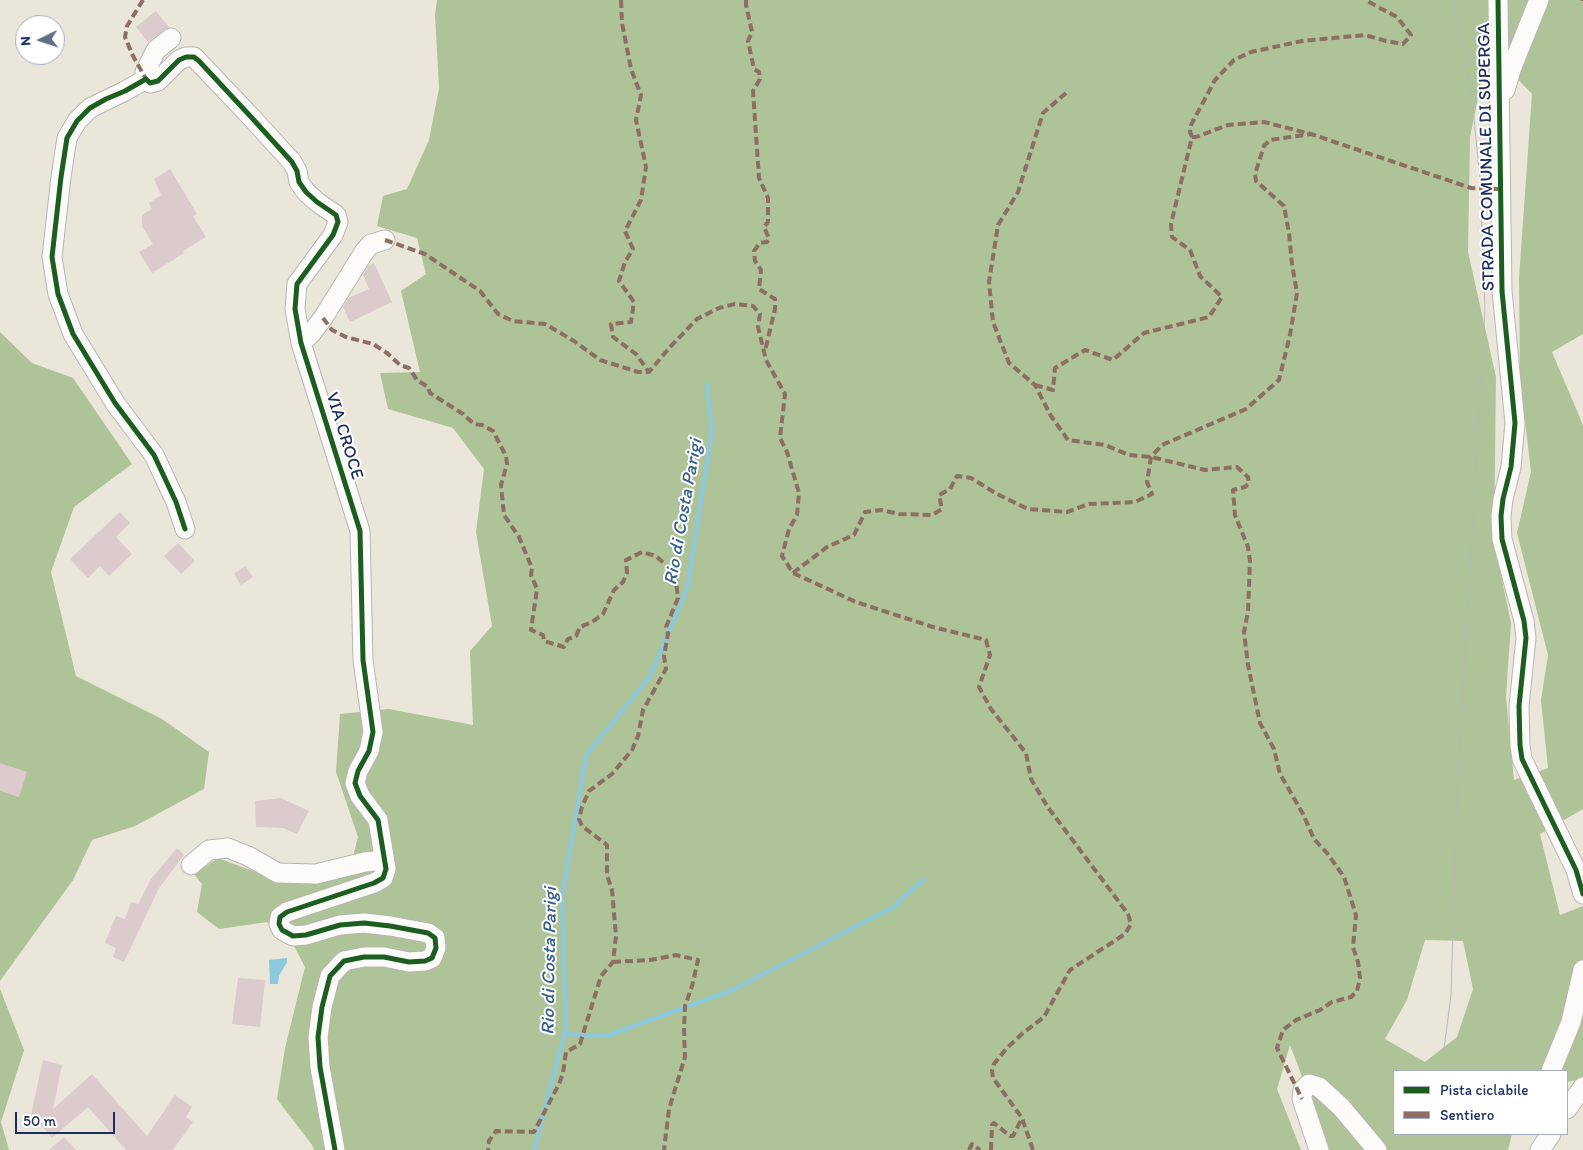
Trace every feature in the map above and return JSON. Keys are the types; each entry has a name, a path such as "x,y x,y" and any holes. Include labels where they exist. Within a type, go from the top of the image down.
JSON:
{"street":[{"name":"STRADA COMUNALE DI SUPERGA","path":"1498,0 1502,290 1515,423 1511,467 1502,508 1502,539 1524,621 1526,638 1519,706 1520,745 1522,759 1576,870 1583,894"},
{"path":"1500,108 1512,67 1539,0"},
{"path":"146,79 145,72 156,50 171,38"},
{"name":"VIA CROCE","path":"185,528 176,502 154,455 115,403 73,334 58,294 52,257 67,138 77,122 90,108 146,79 150,82 158,81 179,60 186,57 194,57 292,162 297,171 299,182 306,192 336,215 337,226 333,235 297,284 294,309 301,343 360,531 363,660 374,732 369,751 358,771 355,783 360,796 378,820 383,860 386,869 383,878 374,883 287,912 280,917 279,924 282,930 293,936 306,936 340,925 364,923 428,933 435,938 436,948 432,958 425,961 409,962 384,957 364,957 344,961 330,976 322,1007 318,1037 320,1068 335,1150"},
{"path":"301,343 310,336 364,252 371,244 385,240"},
{"path":"191,865 209,850 228,848 248,856 278,873 316,874 365,862 383,860"},
{"path":"1551,1070 1571,1022 1583,970"},
{"path":"1319,1150 1302,1099 1303,1090 1309,1084 1319,1087 1341,1107 1377,1150"},
{"path":"1568,1108 1583,1087"},
{"path":"1534,1135 1534,1150"},
{"path":"1540,1150 1550,1135"}],"green space":[{"path":"437,0 1583,0 1583,334 1552,352 1583,425 1583,809 1540,834 1560,915 1583,906 1583,1079 1568,1082 1568,1070 1393,1070 1393,1135 1512,1135 1508,1150 1327,1150 1317,1116 1290,1045 1277,1089 1301,1150 314,1150 277,1099 285,1048 305,967 294,946 267,922 219,929 197,912 202,884 194,874 218,858 258,873 300,883 348,876 358,837 336,772 340,714 389,709 473,725 470,651 492,626 476,532 484,469 453,428 388,409 380,373 420,372 401,291 426,274 417,238 377,226 383,196 407,189 429,140 439,88 435,15","holes":["1488,48 1532,94 1519,278 1520,376 1531,472 1517,533 1548,655 1541,700 1548,768 1514,780 1506,697 1511,623 1494,542 1496,377 1468,252 1470,137","1425,940 1463,941 1473,989 1457,1037 1425,1062 1385,1039 1407,1000"]},
{"path":"0,332 32,363 73,378 132,464 74,507 51,572 76,676 162,719 209,752 204,789 135,826 92,840 73,880 0,981"},
{"path":"0,989 24,1050 1,1122 9,1150 0,1150"}],"water":[{"path":"287,958 287,962 279,976 278,984 270,984 269,960"}],"building":[{"path":"156,11 169,27 148,42 136,27"},
{"path":"170,169 197,214 193,216 206,237 152,273 139,252 153,244 142,226 142,215 152,209 149,203 161,195 154,179"},
{"path":"374,263 392,302 350,322 343,307 348,298 369,289 363,275 368,266"},
{"path":"120,512 130,523 116,537 132,554 109,576 100,566 88,578 70,559"},
{"path":"178,543 195,561 181,574 164,556"},
{"path":"245,566 253,577 241,585 234,574"},
{"path":"0,763 27,772 19,797 0,791"},
{"path":"281,798 309,811 297,834 283,828 256,827 255,801"},
{"path":"177,848 184,855 159,888 124,962 113,957 116,948 105,943 116,916 125,919 131,902 138,904 151,879"},
{"path":"238,978 265,980 260,1027 232,1024"},
{"path":"43,1060 62,1065 53,1109 92,1074 147,1136 175,1095 192,1107 186,1117 193,1122 173,1150 126,1150 88,1107 52,1138 37,1120 30,1119"},
{"path":"64,1137 76,1150 49,1150"}],"waterway":[{"name":"Rio di Costa Parigi","path":"534,1150 566,1028 562,897 586,756 650,676 687,589 712,431 707,384"},
{"path":"564,1034 606,1036 730,991 892,908 924,879"}],"tram line":[{"path":"1443,1056 1451,995 1457,794 1485,310 1480,180 1473,109 1466,60 1452,0"}],"marked path":[{"path":"143,0 127,26 125,37 146,79"},
{"path":"621,0 622,23 631,69 641,95 636,120 646,167 641,200 625,231 633,249 625,262 619,281 634,302 631,322 611,324 613,337 636,354 649,372"},
{"path":"746,0 752,32 748,41 754,69 759,72 760,79 753,91 759,178 768,198 768,222 764,227 769,238 767,242 760,243 754,251 755,261 761,270 759,289 775,299 775,309 765,351"},
{"path":"1035,385 1053,390 1055,368 1085,350 1113,360 1144,333 1209,317 1222,297 1200,276 1190,250 1172,237 1171,224 1192,137 1190,132 1191,125 1215,80 1234,60 1251,52 1302,41 1365,35 1403,44 1411,35 1397,17 1365,0"},
{"path":"1066,93 1043,113 1018,192 998,225 989,282 993,322 1009,363 1035,385 1051,416 1068,440 1105,445 1129,455 1151,457 1205,470 1237,467 1248,477 1249,483 1245,487 1233,490 1235,515 1248,547 1250,561 1248,612 1244,632 1248,665 1260,723 1274,749 1280,774 1303,814 1314,839 1327,853 1344,877 1356,915 1353,947 1358,962 1360,978 1357,991 1351,997 1332,1002 1320,1010 1296,1020 1283,1030 1277,1048 1302,1099"},
{"path":"1192,137 1228,125 1264,122 1311,134 1471,188 1502,189"},
{"path":"793,573 827,547 854,535 865,512 881,510 899,514 932,515 942,509 939,495 950,489 957,476 971,478 997,494 1028,509 1067,512 1089,504 1135,502 1152,494 1147,482 1151,457 1162,445 1246,409 1279,380 1290,335 1297,293 1284,206 1256,181 1255,174 1264,146 1270,140 1311,134"},
{"path":"385,240 425,254 480,291 498,314 513,321 545,324 574,341 600,360 638,372 649,372 697,319 719,308 735,304 753,306 760,314 758,327 766,360 785,394 780,438 787,452 799,493 797,515 789,529 782,556 793,573 856,602 933,627 986,640 990,655 979,687 991,709 1026,753 1031,779 1047,806 1128,914 1131,924 1125,934 1070,970 1044,1017 1023,1033 994,1064 993,1078 1022,1118 1033,1150"},
{"path":"323,318 332,330 346,337 373,344 387,353 400,365 409,368 417,380 428,387 430,393 463,414 474,424 482,425 493,431 506,456 507,464 501,485 504,515 519,537 532,568 531,575 537,589 531,630 543,635 544,641 564,647 568,639 576,636 580,627 592,622 603,614 614,590 623,582 627,573 626,560 642,552 656,556 668,567 676,580 678,598 666,627 668,634 664,656 666,669 643,710 638,736 632,750 612,774 589,791 579,819 582,826 607,845 607,875 612,890 616,936 613,962 601,976 580,1044 566,1052 563,1073 559,1084 534,1132 496,1131 489,1141 488,1150"},
{"path":"613,962 650,960 676,955 698,960 685,1006 685,1057 669,1109 664,1150"},
{"path":"991,1150 992,1125 994,1123 1010,1136 1013,1136 1022,1118"},
{"path":"969,1150 972,1144 980,1150"}],"cycle path":[{"path":"1498,0 1502,291 1515,423 1511,467 1501,516 1502,539 1524,621 1526,638 1519,706 1520,745 1522,759 1576,870 1583,894"},
{"path":"185,529 176,502 154,455 115,403 73,334 58,294 52,257 67,138 77,121 90,108 106,99 146,79 150,83 158,81 179,60 186,57 194,57 292,162 297,171 299,182 306,192 336,215 338,222 333,235 297,284 295,309 301,343 360,531 363,660 373,732 369,751 358,771 355,783 360,796 378,820 386,869 383,878 374,883 287,912 280,917 279,924 282,930 293,936 306,935 340,925 364,923 428,933 435,938 436,948 432,958 425,961 409,962 384,957 364,957 344,961 330,976 322,1007 318,1037 320,1067 335,1150"}]}
